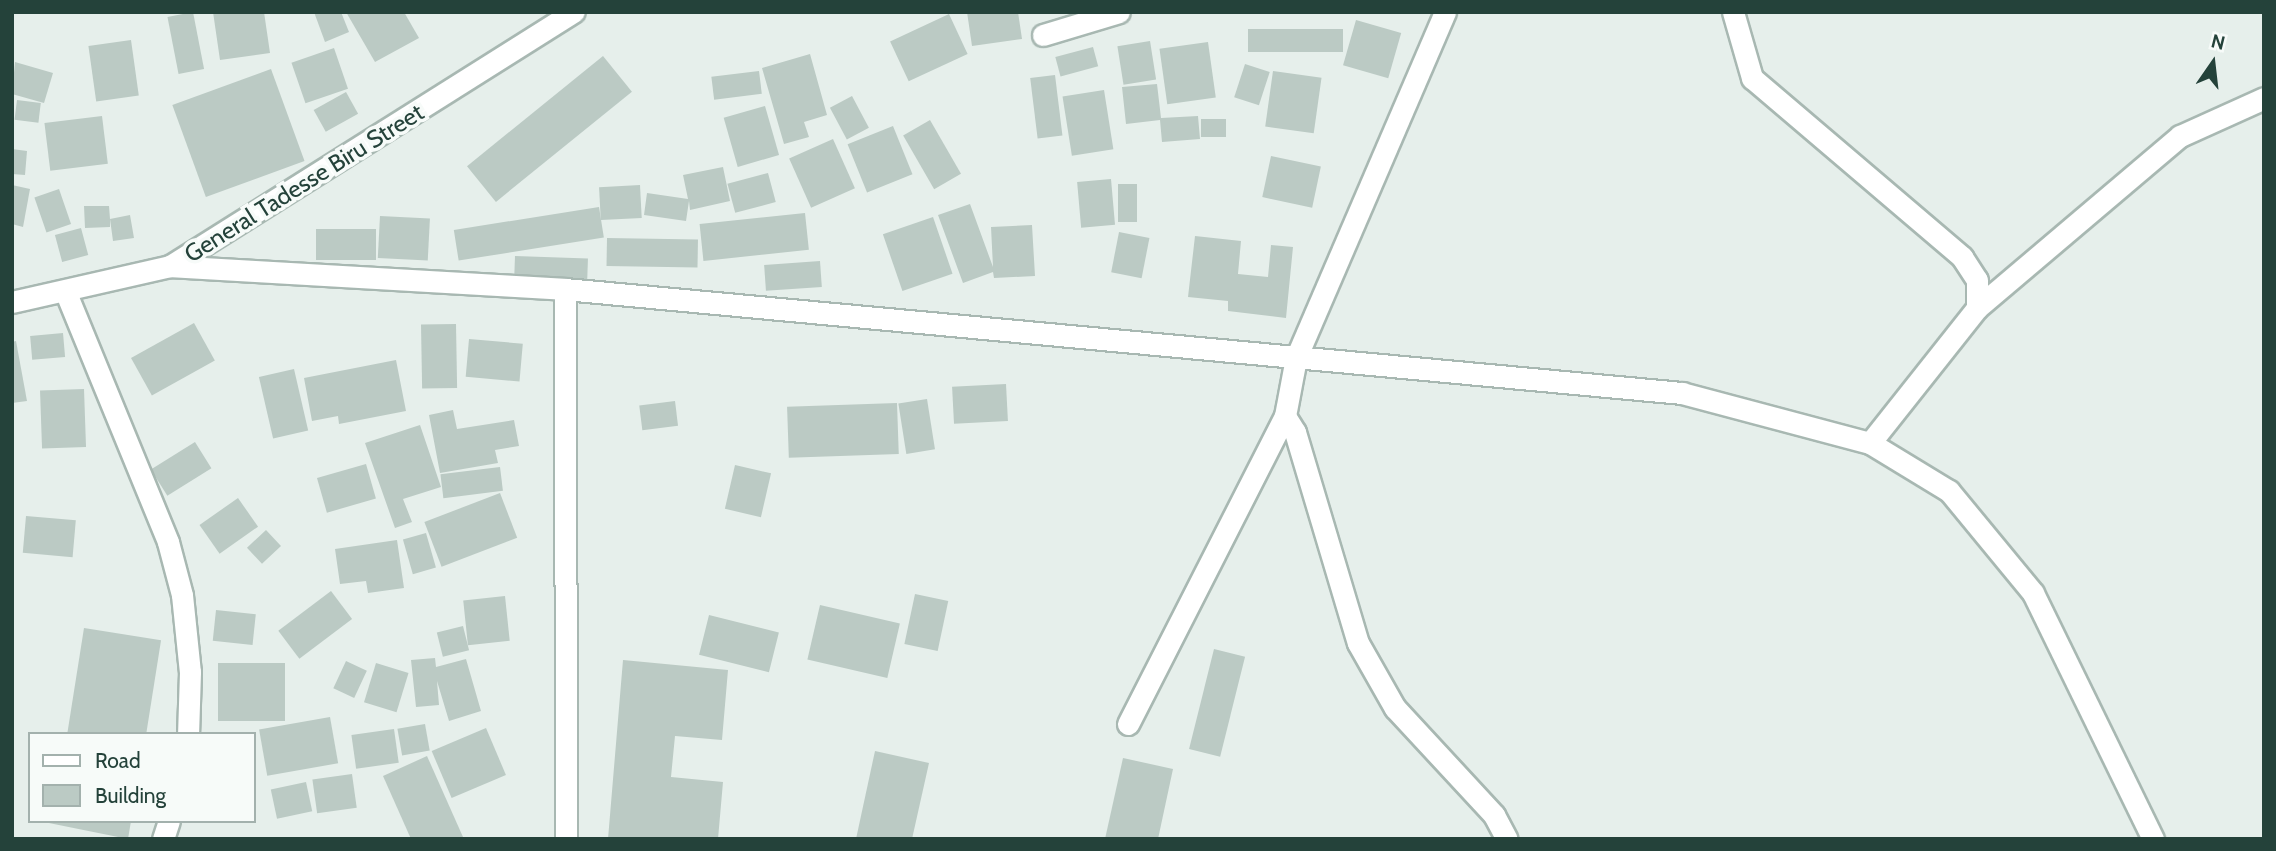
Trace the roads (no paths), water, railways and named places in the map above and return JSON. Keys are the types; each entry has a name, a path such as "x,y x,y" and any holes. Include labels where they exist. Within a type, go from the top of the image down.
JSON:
{"street":[{"name":"General Tadesse Biru Street","path":"12,302 66,293 170,266 574,12"},
{"path":"1043,36 1119,12"},
{"path":"1128,724 1285,416 1296,358 1445,12"},
{"path":"1733,12 1752,78 1962,257 1978,280 1978,308"},
{"path":"1870,443 1978,308 2180,136 2264,98"},
{"path":"170,266 565,289 1682,393 1870,443 1949,491 2033,593 2153,839"},
{"path":"565,289 566,839"},
{"path":"66,293 168,542 182,595 190,672 188,732"},
{"path":"1285,416 1299,445 1358,643 1395,708 1494,815 1507,839"}]}
